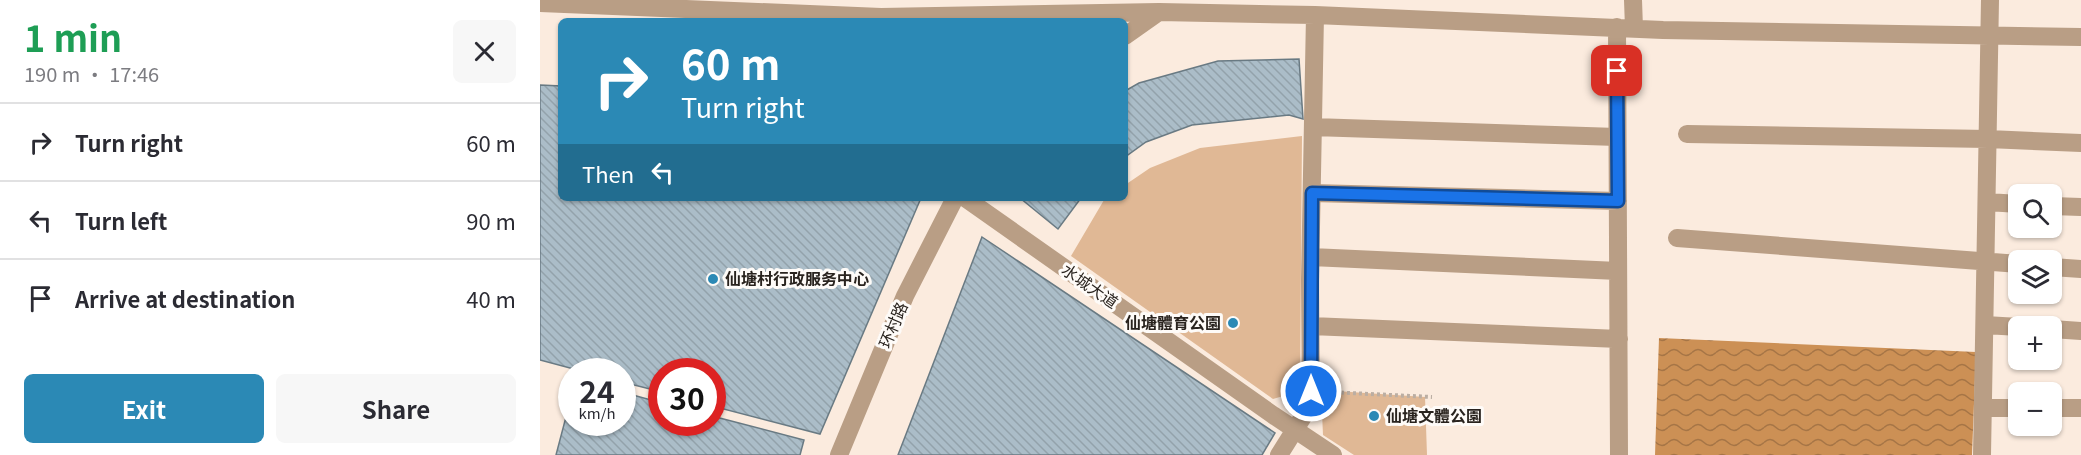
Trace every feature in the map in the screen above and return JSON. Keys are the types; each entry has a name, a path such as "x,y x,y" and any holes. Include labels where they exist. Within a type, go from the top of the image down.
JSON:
{"street":[{"path":"1619,455 1617,136 1625,28 1633,0"},
{"path":"1982,455 1990,0"},
{"path":"540,3 862,18"},
{"path":"922,18 1159,12 1315,15 1625,28 2081,37"},
{"path":"1128,34 1159,12"},
{"path":"1279,455 1311,404 1315,15"},
{"path":"1313,127 1617,136"},
{"path":"1687,134 1988,139 2081,143"},
{"path":"1312,193 1618,201"},
{"name":"环村路","path":"839,455 905,296 953,201"},
{"name":"水城大道","path":"968,201 1334,455"},
{"path":"1987,202 2008,203"},
{"path":"2062,206 2081,207"},
{"path":"1677,238 2008,263"},
{"path":"1311,257 1618,271"},
{"path":"2062,268 2081,269"},
{"path":"1985,325 2008,326"},
{"path":"1311,326 1619,339"},
{"path":"2062,330 2081,331"},
{"path":"1983,408 2008,408"},
{"path":"2062,408 2081,408"}],"path":[{"path":"1311,391 1432,397"}],"shaded area":[{"name":"仙塘體育公園","path":"1302,136 1300,391 1273,399 1071,256 1103,201 1128,201 1128,183 1150,168 1200,148"},
{"name":"仙塘文體公園","path":"1321,390 1425,397 1427,455 1354,455 1323,435"}],"water":[{"path":"1659,338 1976,352 1972,455 1655,455"}],"building":[{"path":"1299,59 1303,119 1289,115 1192,125 1146,142 1128,155 1128,89 1139,83 1218,61"},
{"name":"仙塘村行政服务中心","path":"540,85 558,86 558,201 920,201 820,434 726,410 726,358 648,358 648,388 636,386 636,358 558,358 558,365 540,360"},
{"path":"1024,201 1079,201 1058,229"},
{"path":"982,237 1275,433 1262,455 898,455"},
{"path":"636,396 648,399 648,436 726,436 726,420 804,440 800,455 556,455 561,436 636,436"}],"place":[{"name":"仙塘村行政服务中心","path":"713,279"},
{"name":"仙塘體育公園","path":"1233,323"},
{"name":"仙塘文體公園","path":"1374,416"}],"route":[{"path":"1311,391 1312,193 1618,201 1617,71"}]}
